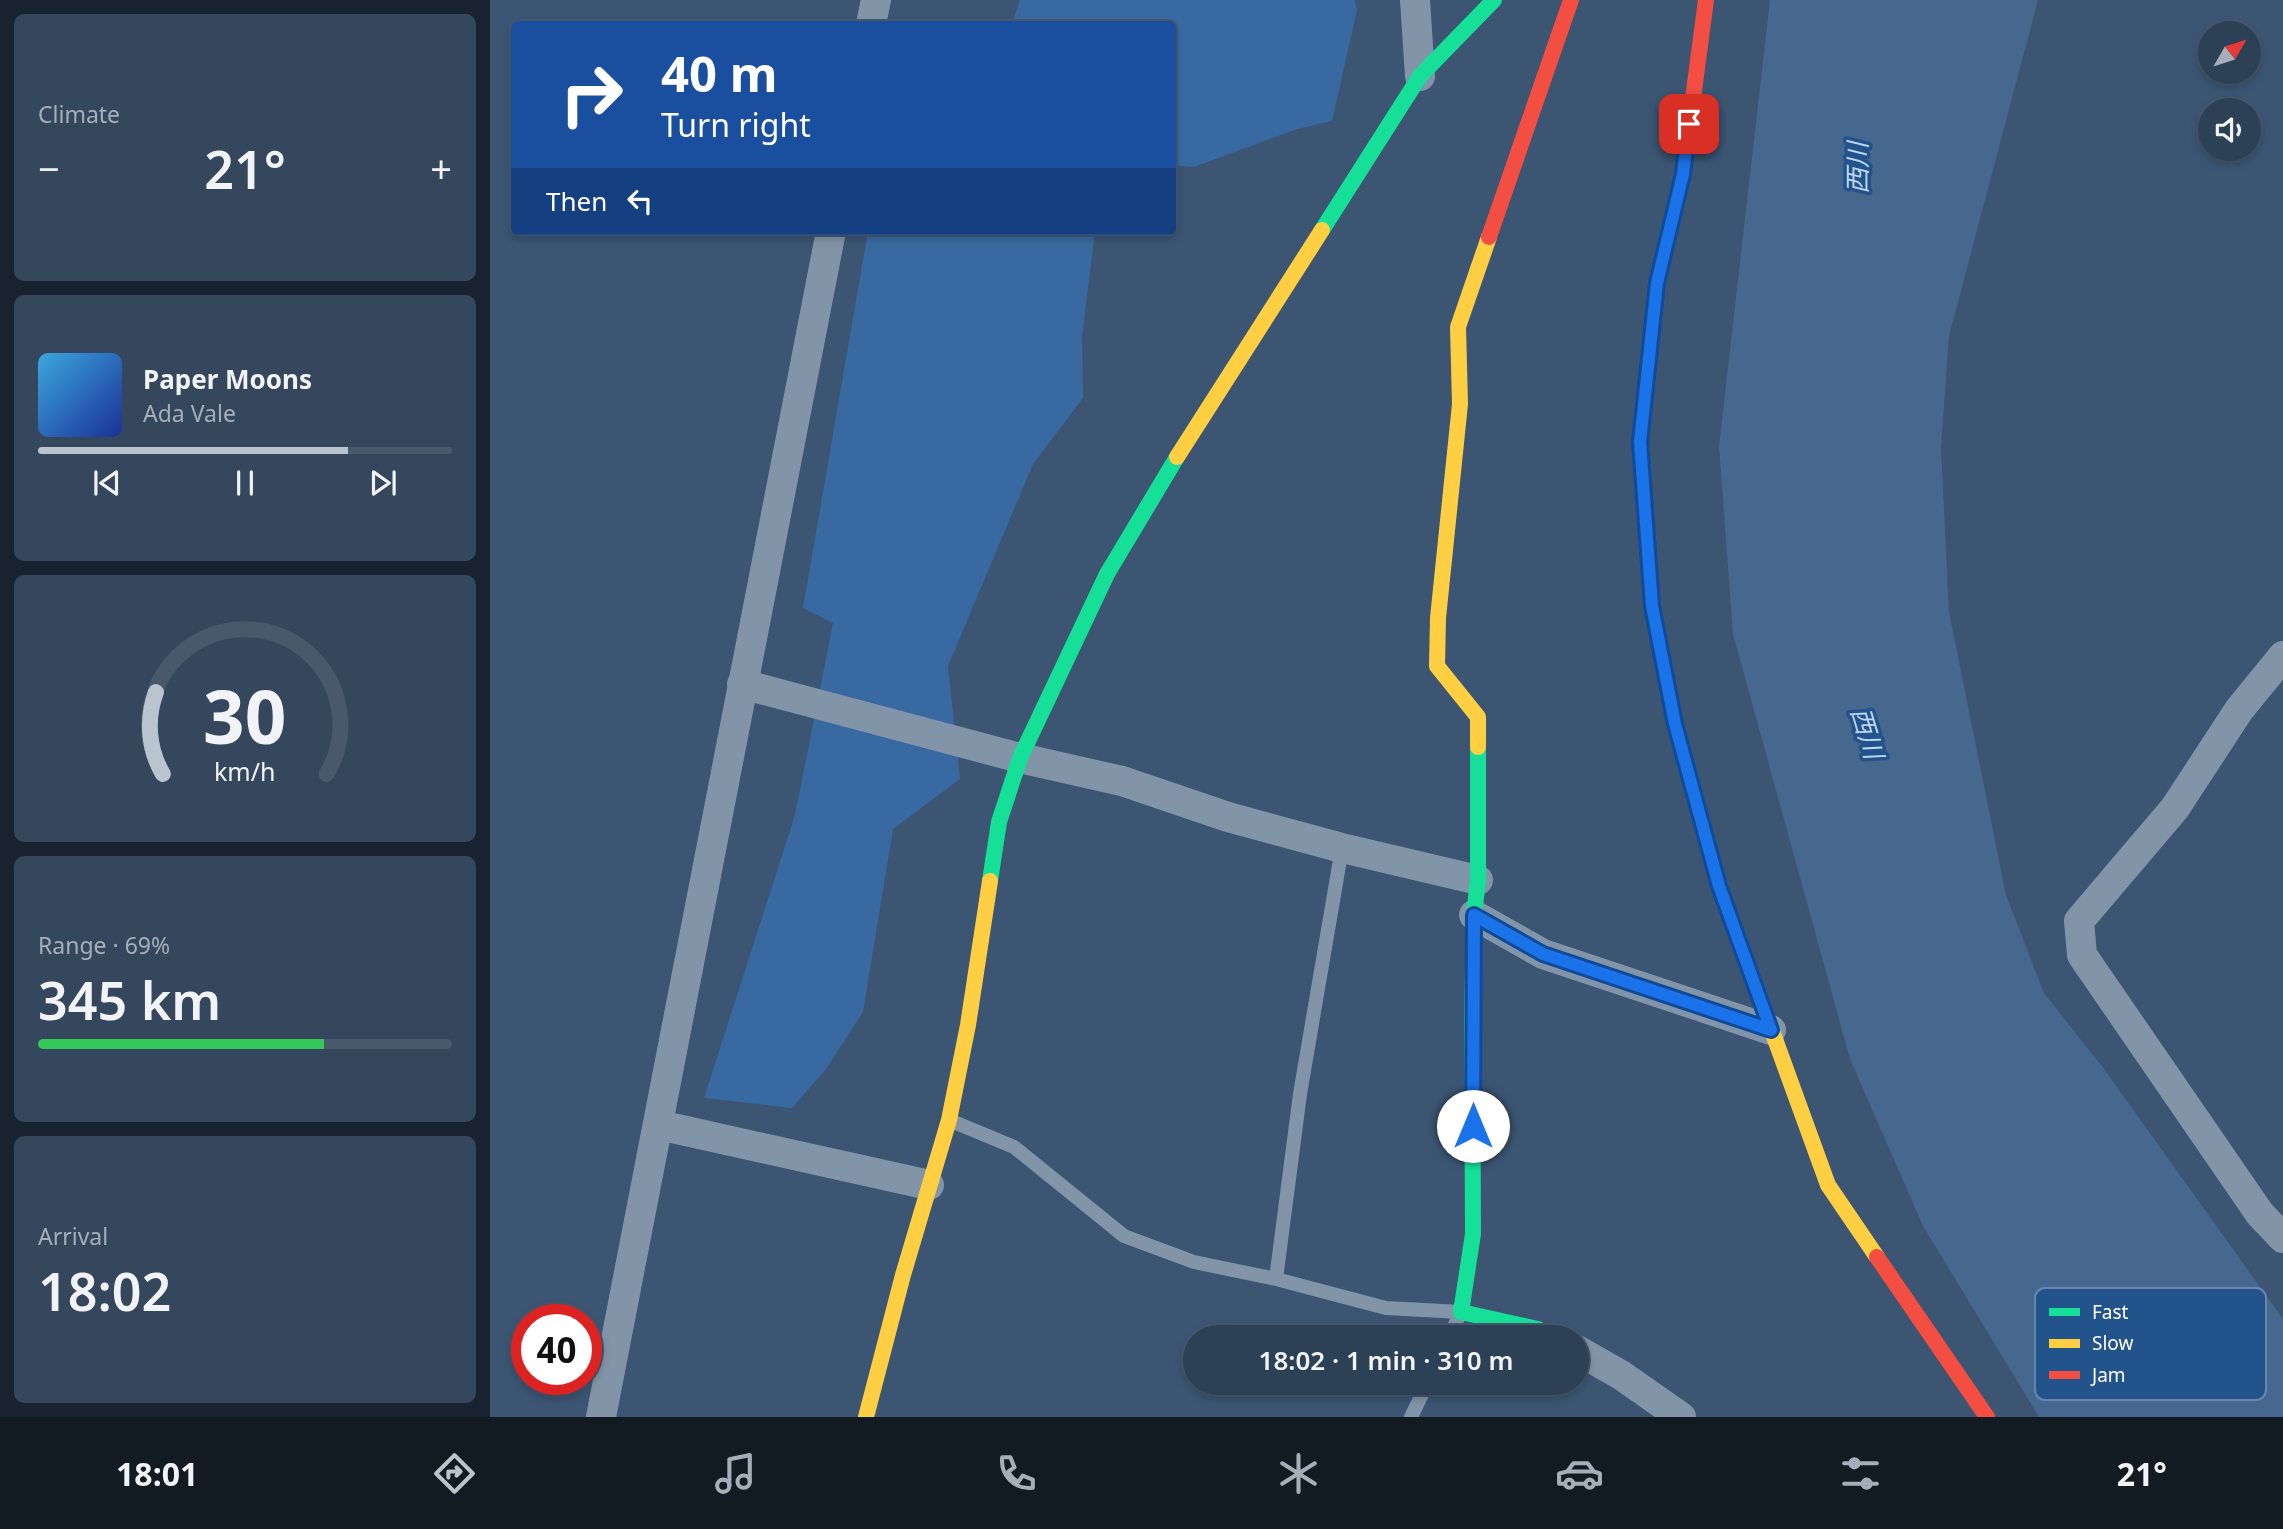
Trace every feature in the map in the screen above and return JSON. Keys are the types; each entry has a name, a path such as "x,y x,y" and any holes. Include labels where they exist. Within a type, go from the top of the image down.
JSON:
{"street":[{"path":"872,21 876,0"},
{"path":"1415,0 1420,76"},
{"path":"866,1417 949,1120 968,1026 999,822 1020,758 1058,672 1121,552 1195,427 1420,76 1494,0"},
{"path":"1520,1325 1461,1312 1473,1234 1478,717 1437,666 1437,618 1460,404 1458,327 1571,0"},
{"path":"1706,0 1683,174 1657,283 1640,442 1652,606 1675,724 1719,886 1828,1185 1987,1417"},
{"path":"601,1417 830,235"},
{"path":"2283,656 2239,710 2175,808 2079,921 2082,954 2260,1214 2283,1238"},
{"path":"741,684 1020,758 1122,781 1228,817 1342,848 1478,880"},
{"path":"1474,915 1543,954 1771,1030"},
{"path":"659,1125 929,1185"},
{"path":"1589,1357 1622,1375 1681,1417"}],"lane":[{"path":"1276,1279 1300,1094 1342,848"},
{"path":"949,1120 1014,1147 1124,1236 1194,1262 1276,1279 1386,1308 1461,1312 1455,1325"},
{"path":"1411,1417 1422,1395"}],"shaded area":[{"path":"1020,0 1355,0 1357,10 1332,121 1297,129 1194,167 1176,165 1176,21 1013,21"},
{"path":"867,235 1095,235 1082,337 1083,398 1033,464 948,666 960,779 893,829 863,1012 826,1069 792,1108 704,1098 795,815 833,623 803,608"}],"water":[{"name":"西川","path":"1770,0 2038,0 1949,336 1941,447 1949,612 2006,895 2044,993 2104,1069 2261,1288 2035,1288 2035,1400 2266,1400 2266,1295 2283,1319 2283,1417 2039,1417 1923,1226 1850,1059 1733,634 1719,446"}],"traffic: fast":[{"path":"1322,230 1420,76 1494,0"},
{"path":"1653,319 1640,442 1652,606 1675,724 1719,886 1735,929"},
{"path":"990,881 999,822 1020,758 1107,574 1177,457"},
{"path":"1478,747 1478,880 1474,915 1472,1019 1473,1234 1461,1312 1520,1325"}],"traffic: slow":[{"path":"1177,457 1322,230"},
{"path":"1478,747 1478,717 1437,666 1438,618 1460,404 1458,327 1489,237"},
{"path":"866,1417 903,1275 949,1120 968,1025 990,881"},
{"path":"1735,929 1828,1185 1877,1257"}],"traffic: jam":[{"path":"1489,237 1571,0"},
{"path":"1653,319 1657,283 1683,174 1706,0"},
{"path":"1877,1257 1987,1417"}],"route":[{"path":"1473,1126 1474,915 1543,954 1771,1030 1719,886 1675,724 1652,606 1640,442 1657,283 1683,174 1689,124"}]}
